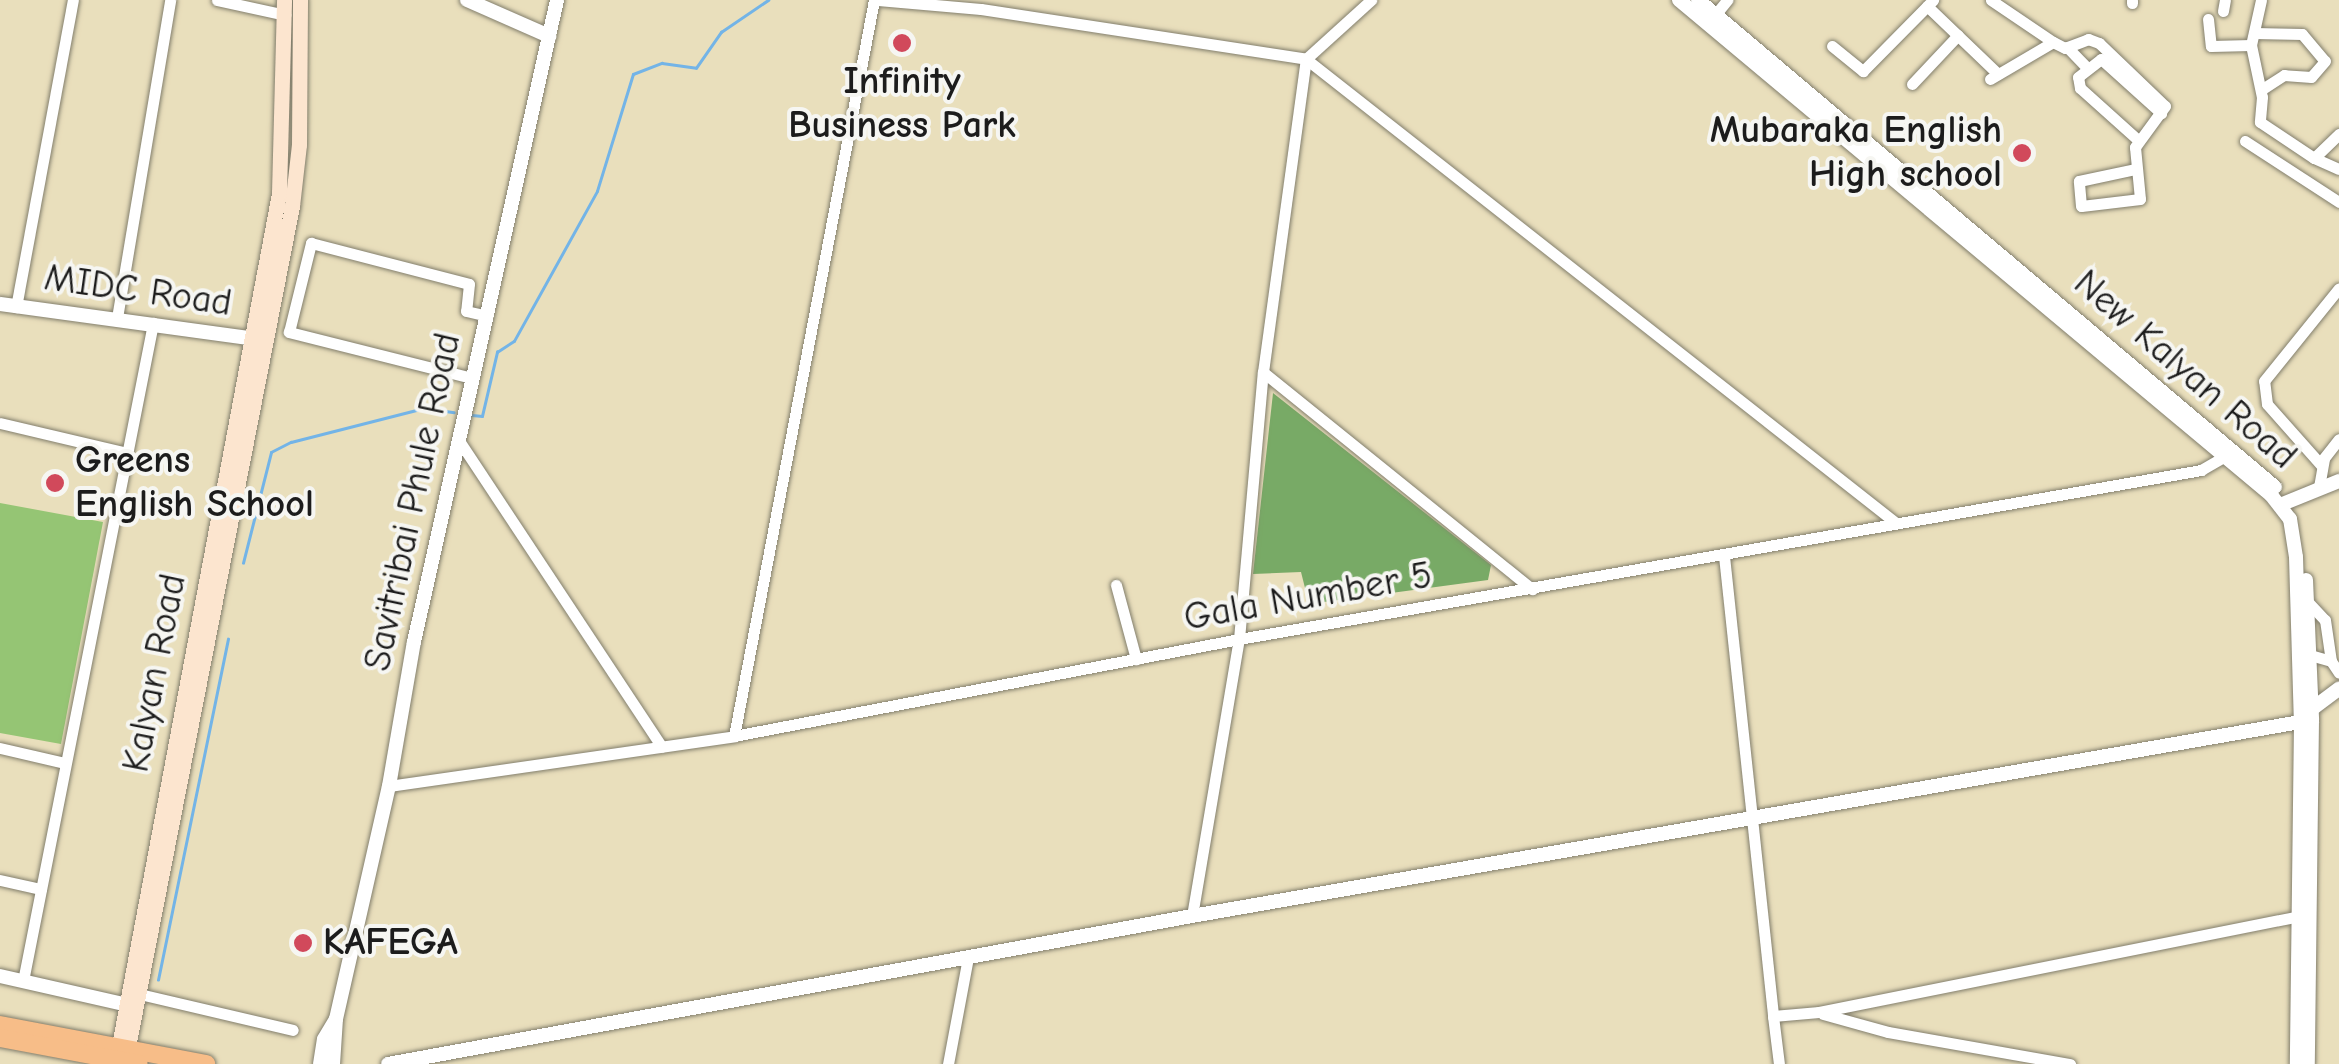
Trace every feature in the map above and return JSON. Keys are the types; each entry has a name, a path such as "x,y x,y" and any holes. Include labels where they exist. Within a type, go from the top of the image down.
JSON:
{"main road":[{"name":"Kalyan Road","path":"118,1058 279,235 292,6"},
{"path":"0,1025 118,1058"},
{"path":"0,1038 118,1058 206,1064"}],"street":[{"path":"16,307 73,0"},
{"path":"116,318 170,0"},
{"path":"217,0 292,6"},
{"path":"467,0 550,36"},
{"name":"Savitribai Phule Road","path":"329,1064 389,786 414,642 557,0"},
{"path":"734,736 876,0 982,4 1306,58 1896,522"},
{"path":"1192,916 1239,639 1263,372 1306,58 1371,0"},
{"path":"1678,0 1711,20"},
{"path":"1698,0 1711,20"},
{"path":"1711,20 1728,0"},
{"path":"1991,0 2052,42 2068,48 2086,68"},
{"path":"2258,0 2253,39 2261,90 2260,122 2314,158 2339,169"},
{"path":"1832,46 1863,70 1930,3 1994,77 2052,42"},
{"path":"2208,19 2211,46 2302,34 2325,61 2311,77 2288,74 2261,90"},
{"name":"New Kalyan Road","path":"1711,20 2284,503 2302,529 2310,654 2305,680"},
{"path":"1912,84 1958,35"},
{"path":"2068,48 2088,39 2099,43 2166,106 2138,140 2135,169 2140,198 2081,206 2079,181 2135,169"},
{"path":"2138,140 2078,85 2086,68 2101,59 2161,113"},
{"path":"2314,158 2339,134"},
{"path":"2246,141 2339,202"},
{"path":"472,378 289,332 311,242 469,284 466,311 488,316"},
{"path":"2322,466 2266,404 2264,381 2339,288"},
{"name":"MIDC Road","path":"0,304 258,340"},
{"path":"23,981 153,324"},
{"path":"1263,372 1532,589"},
{"path":"0,423 127,453"},
{"path":"458,438 662,747"},
{"path":"2319,488 2322,466 2339,439"},
{"name":"Gala Number 5","path":"389,786 734,736 1239,639 2201,470 2227,455"},
{"path":"2284,503 2339,481"},
{"name":"New Kalyan Road","path":"2284,503 2293,533 2308,717 2308,1064"},
{"path":"1724,556 1779,1064"},
{"path":"1116,586 1136,658"},
{"path":"2308,601 2316,605 2325,620 2330,661 2339,673"},
{"path":"2310,654 2330,661"},
{"path":"388,1064 2308,717 2336,691"},
{"name":"New Kalyan Road","path":"2297,1064 2296,917 2308,717"},
{"path":"0,748 66,764"},
{"path":"0,880 40,888"},
{"path":"1773,1016 1819,1012 2296,917"},
{"path":"948,1064 968,957"},
{"path":"0,976 292,1030"},
{"path":"1819,1012 1888,1032 2070,1064"}],"green space":[{"path":"1273,393 1491,565 1488,580 1309,604 1301,572 1253,574"},
{"path":"0,503 103,522 61,744 0,733"}],"waterway":[{"path":"472,415 482,416 497,352 514,341 597,191 633,74 662,63 696,68 721,32 768,0"},
{"path":"243,563 271,452 291,442 424,408 454,412"},
{"path":"158,980 228,639"}],"place":[{"name":"Infinity Business Park","path":"902,43"},
{"name":"Mubaraka English High school","path":"2022,153"},
{"name":"Greens English School","path":"55,483"},
{"name":"KAFEGA","path":"303,943"}]}
